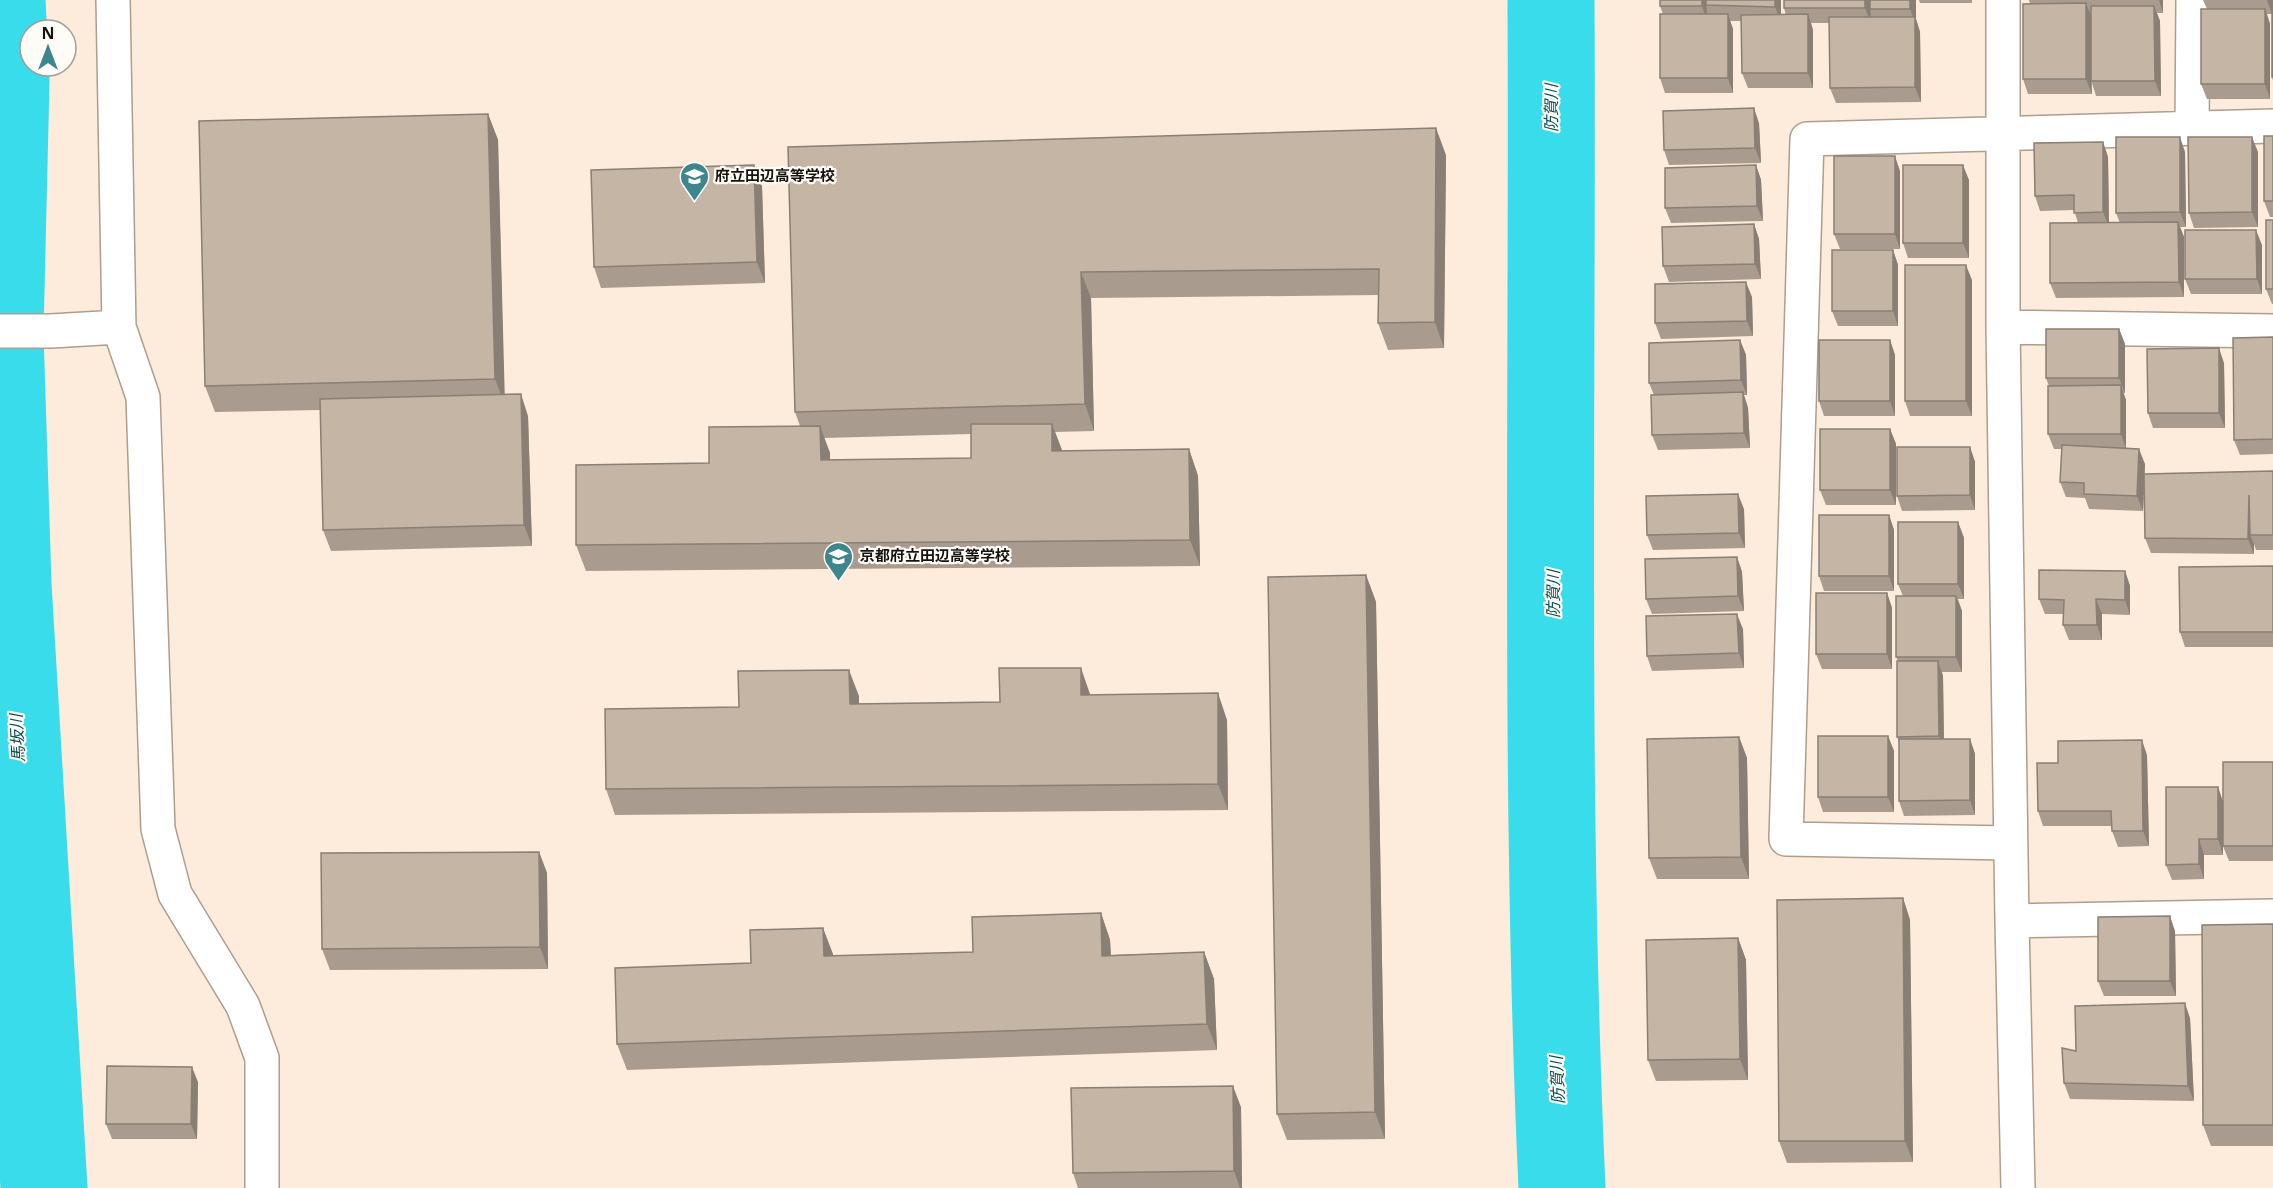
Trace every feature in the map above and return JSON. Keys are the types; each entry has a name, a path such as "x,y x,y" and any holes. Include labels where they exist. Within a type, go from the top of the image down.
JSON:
{"street":[{"path":"113,0 119,327 143,397 158,829 175,894 243,1006 262,1058 262,1188"},
{"path":"2003,0 2003,327 2010,843 2018,1188"},
{"path":"2192,128 2193,0"},
{"path":"2010,843 1786,838 1807,139 2273,126"},
{"path":"0,330 119,327"},
{"path":"2003,327 2273,331"},
{"path":"2012,921 2273,916"}],"building":[{"path":"1660,0 1702,0 1702,6 1660,6"},
{"path":"1706,0 1775,0 1775,7 1706,5"},
{"path":"1784,0 1865,0 1865,8 1784,8"},
{"path":"1870,0 1910,0 1910,9 1870,9"},
{"path":"2273,0 2273,77 2272,77"},
{"path":"2086,3 2086,79 2023,79 2023,4"},
{"path":"2091,6 2154,6 2155,81 2091,81"},
{"path":"2201,9 2265,9 2265,84 2201,84"},
{"path":"1660,14 1728,14 1728,78 1660,78"},
{"path":"1808,14 1808,73 1742,73 1741,15"},
{"path":"1829,17 1915,17 1915,87 1830,88"},
{"path":"1754,108 1755,148 1664,150 1663,111"},
{"path":"488,114 495,379 205,386 199,121"},
{"path":"1436,128 1435,322 1378,323 1379,269 1081,272 1085,404 795,412 788,147"},
{"path":"2264,136 2273,136 2273,201 2264,201"},
{"path":"2116,137 2180,137 2180,212 2116,213"},
{"path":"2188,137 2252,137 2252,212 2189,213"},
{"path":"2103,142 2103,212 2074,213 2074,195 2035,196 2034,143"},
{"path":"1834,156 1895,156 1895,234 1834,234"},
{"path":"754,165 757,262 594,267 591,170"},
{"path":"1756,165 1757,206 1665,208 1665,168"},
{"path":"1903,165 1963,165 1963,243 1903,243"},
{"path":"2266,220 2273,220 2273,289 2266,289"},
{"path":"2178,222 2179,282 2050,283 2050,223"},
{"path":"1754,224 1755,264 1663,266 1662,227"},
{"path":"2185,230 2256,230 2257,279 2185,279"},
{"path":"1832,250 1893,250 1893,311 1832,311"},
{"path":"1905,265 1966,265 1966,401 1905,401"},
{"path":"1746,282 1747,321 1655,323 1655,284"},
{"path":"2046,329 2119,329 2119,378 2046,378"},
{"path":"2273,337 2273,439 2234,440 2233,338"},
{"path":"1740,340 1741,380 1649,383 1649,343"},
{"path":"1819,340 1890,340 1890,401 1819,401"},
{"path":"2219,348 2219,413 2148,413 2147,349"},
{"path":"2121,385 2121,434 2048,434 2048,386"},
{"path":"1743,392 1744,433 1652,435 1651,395"},
{"path":"521,394 524,525 323,530 320,399"},
{"path":"971,424 1052,424 1052,451 1189,449 1190,540 576,545 576,465 709,463 709,427 820,426 821,460 971,458"},
{"path":"1820,429 1890,429 1890,490 1820,490"},
{"path":"2062,445 2139,449 2137,496 2084,494 2084,483 2060,482"},
{"path":"1897,447 1970,447 1970,495 1897,496"},
{"path":"2273,471 2273,535 2250,535 2249,495 2248,539 2145,538 2144,474"},
{"path":"1738,494 1739,533 1647,535 1646,496"},
{"path":"1819,515 1889,515 1889,576 1819,576"},
{"path":"1898,522 1958,522 1958,584 1898,584"},
{"path":"1737,557 1738,596 1646,599 1645,559"},
{"path":"2273,566 2273,632 2180,632 2179,567"},
{"path":"2039,570 2125,571 2125,600 2096,599 2097,625 2063,625 2064,600 2039,599"},
{"path":"1366,575 1375,1112 1277,1114 1268,577"},
{"path":"1816,593 1887,593 1887,654 1816,654"},
{"path":"1896,596 1956,596 1956,657 1896,657"},
{"path":"1737,614 1739,653 1647,656 1646,616"},
{"path":"1897,661 1938,661 1939,736 1897,737"},
{"path":"999,668 1081,668 1081,695 1218,693 1218,784 606,789 605,709 739,707 738,671 849,670 850,704 1000,702"},
{"path":"1818,736 1888,736 1888,797 1818,797"},
{"path":"1739,737 1741,857 1649,858 1647,739"},
{"path":"1899,739 1970,739 1970,800 1899,801"},
{"path":"2142,740 2143,831 2112,831 2111,811 2038,811 2037,763 2058,763 2058,741"},
{"path":"2223,762 2273,762 2273,846 2223,846"},
{"path":"2166,787 2218,787 2218,839 2199,839 2199,864 2166,865"},
{"path":"539,852 540,947 322,949 321,853"},
{"path":"1903,898 1905,1141 1779,1141 1777,900"},
{"path":"1101,913 1102,956 1204,952 1207,1024 617,1044 615,968 751,963 750,930 823,928 824,956 973,952 972,917"},
{"path":"2170,916 2170,981 2098,981 2098,917"},
{"path":"2273,924 2273,1125 2203,1125 2202,925"},
{"path":"1738,938 1740,1059 1648,1060 1646,940"},
{"path":"2185,1003 2188,1086 2064,1083 2062,1048 2076,1051 2075,1006"},
{"path":"107,1066 192,1067 191,1124 106,1124"},
{"path":"1233,1086 1234,1171 1073,1173 1071,1088"}],"waterway":[{"name":"馬坂川","path":"2,0 6,81 0,333 8,584 44,1188"},
{"name":"防賀川","path":"1551,0 1551,742 1556,1040 1562,1188"}],"place":[{"name":"府立田辺高等学校","path":"694,202"},
{"name":"京都府立田辺高等学校","path":"839,582"}]}
